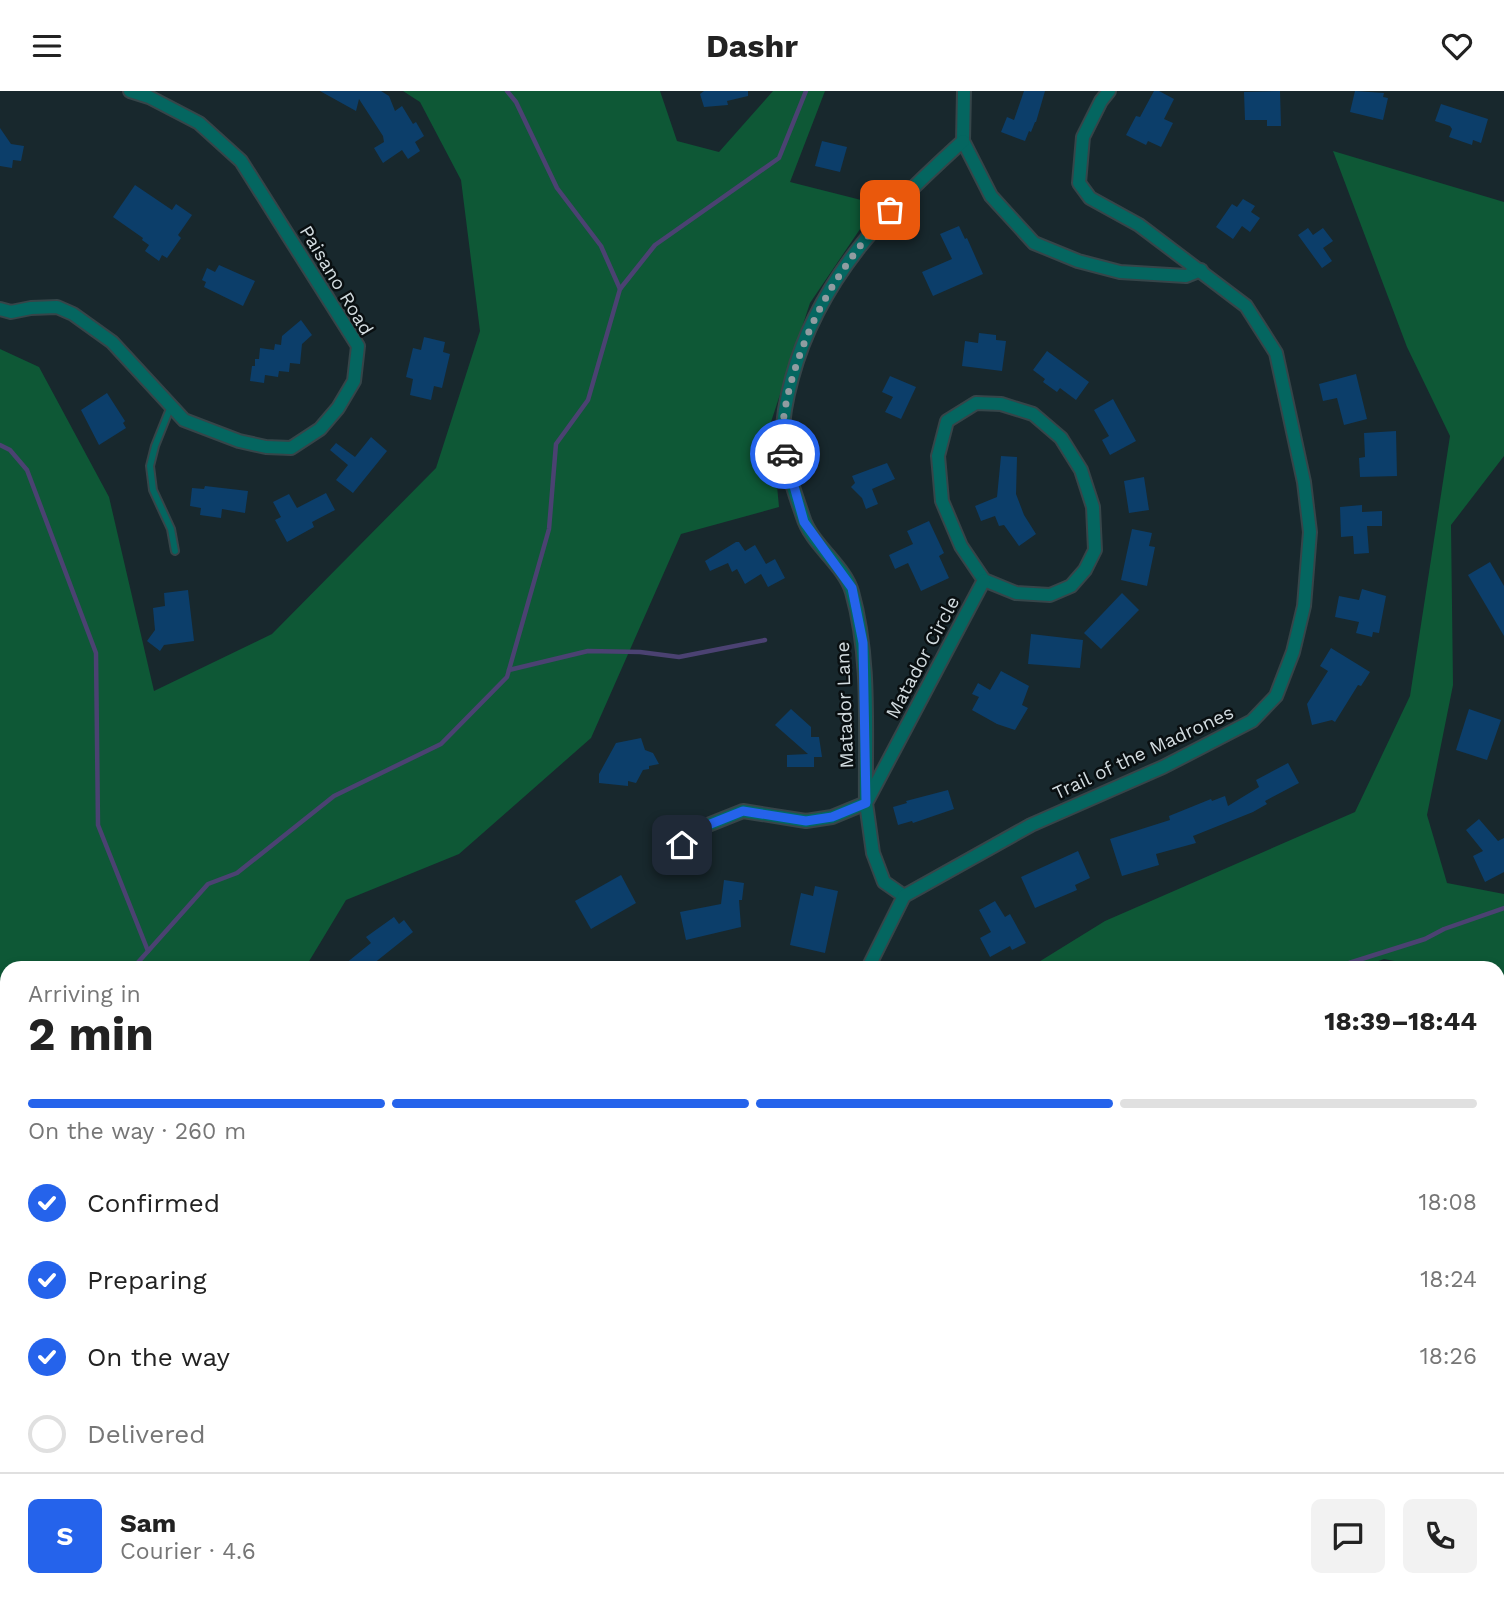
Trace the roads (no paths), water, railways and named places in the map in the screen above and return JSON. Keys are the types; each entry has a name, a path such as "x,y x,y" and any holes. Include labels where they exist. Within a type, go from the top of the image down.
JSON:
{"street":[{"name":"Paisano Road","path":"0,309 11,312 57,307 73,314 112,342 184,420 239,441 266,447 291,448 320,429 338,408 354,381 358,347 241,161 199,123 149,97 130,91"},
{"path":"964,91 963,141 991,196 1034,243 1079,261 1120,272 1185,276 1201,270"},
{"name":"Trail of the Madrones","path":"904,897 1031,825 1163,767 1252,721 1276,697 1293,652 1304,607 1310,532 1304,482 1276,353 1246,306 1139,225 1090,198 1079,183 1083,137 1109,91"},
{"name":"Matador Lane","path":"904,897 884,882 873,853 866,803 863,643 852,588 804,522 783,447 785,406 799,352 827,292 859,245 905,193 963,141"},
{"path":"976,403 1001,404 1033,415 1061,438 1081,470 1093,507 1096,550 1072,586 1050,595 1016,593 984,580 961,546 942,501 938,456 947,421 976,403"},
{"name":"Matador Circle","path":"894,751 984,580"},
{"name":"Matador Lane","path":"866,803 894,751"},
{"path":"661,862 703,827 743,811 806,821 832,817 866,803"},
{"path":"872,961 904,897"},
{"path":"0,1385 0,1415"}],"lane":[{"path":"171,406 150,466 153,490 172,529 175,551"}],"waterway":[{"path":"507,91 516,102 557,188 601,246 620,289"},
{"path":"139,961 208,884 237,873 334,796 441,744 507,677 549,529 556,444 588,400 620,289 655,245 779,158 806,91"},
{"path":"0,445 10,450 27,470 96,653 98,825 148,951"},
{"path":"509,670 588,651 640,652 679,657 765,640"},
{"path":"1355,961 1425,939 1444,929 1504,908"}]}
